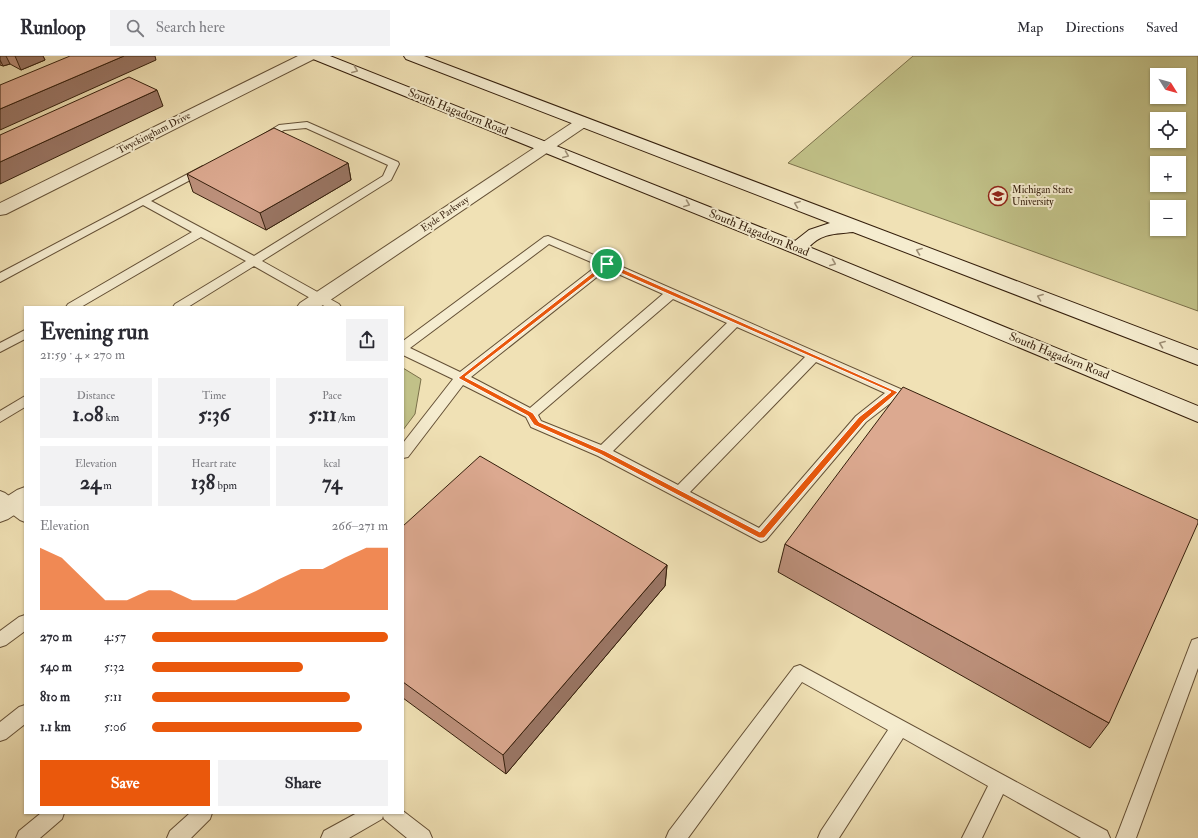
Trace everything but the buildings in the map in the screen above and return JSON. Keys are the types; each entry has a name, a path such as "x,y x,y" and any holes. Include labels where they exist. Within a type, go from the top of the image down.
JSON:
{"street":[{"name":"Twyckingham Drive","path":"0,210 309,56"},
{"name":"South Hagadorn Road","path":"318,56 799,249 1198,414"},
{"path":"383,82 414,67 583,122 1198,358"},
{"name":"Eyde Parkway","path":"313,302 583,122"},
{"path":"799,249 807,238 823,230 846,227 858,228"}],"lane":[{"path":"181,306 387,178 394,164 307,125 282,127 254,142"},
{"path":"0,278 212,164"},
{"path":"143,202 202,232 254,261 313,302 331,306"},
{"path":"74,306 202,232"},
{"path":"404,347 548,239 924,404"},
{"path":"404,452 461,378 607,264"},
{"path":"531,414 672,293"},
{"path":"603,452 736,321"},
{"path":"0,348 24,335"},
{"path":"404,349 531,414 536,424 603,452 761,536 861,419 895,392"},
{"path":"680,493 814,356"},
{"path":"0,417 24,402"},
{"path":"0,640 24,623"},
{"path":"1126,838 1192,681 1198,645"},
{"path":"676,838 800,672 1100,838"},
{"path":"0,733 24,714"},
{"path":"828,838 900,727"},
{"path":"972,838 1000,782"},
{"path":"26,838 54,814"},
{"path":"177,838 202,814"},
{"path":"331,838 373,814"},
{"path":"392,814 422,838"}],"green space":[{"path":"913,56 1198,56 1198,311 788,163"},
{"path":"404,369 421,379 415,414 404,429"}],"place":[{"name":"Michigan State University","path":"998,196"}],"route":[{"path":"607,264 895,392 861,419 761,536 603,452 536,424 531,414 461,378 607,264"}]}
